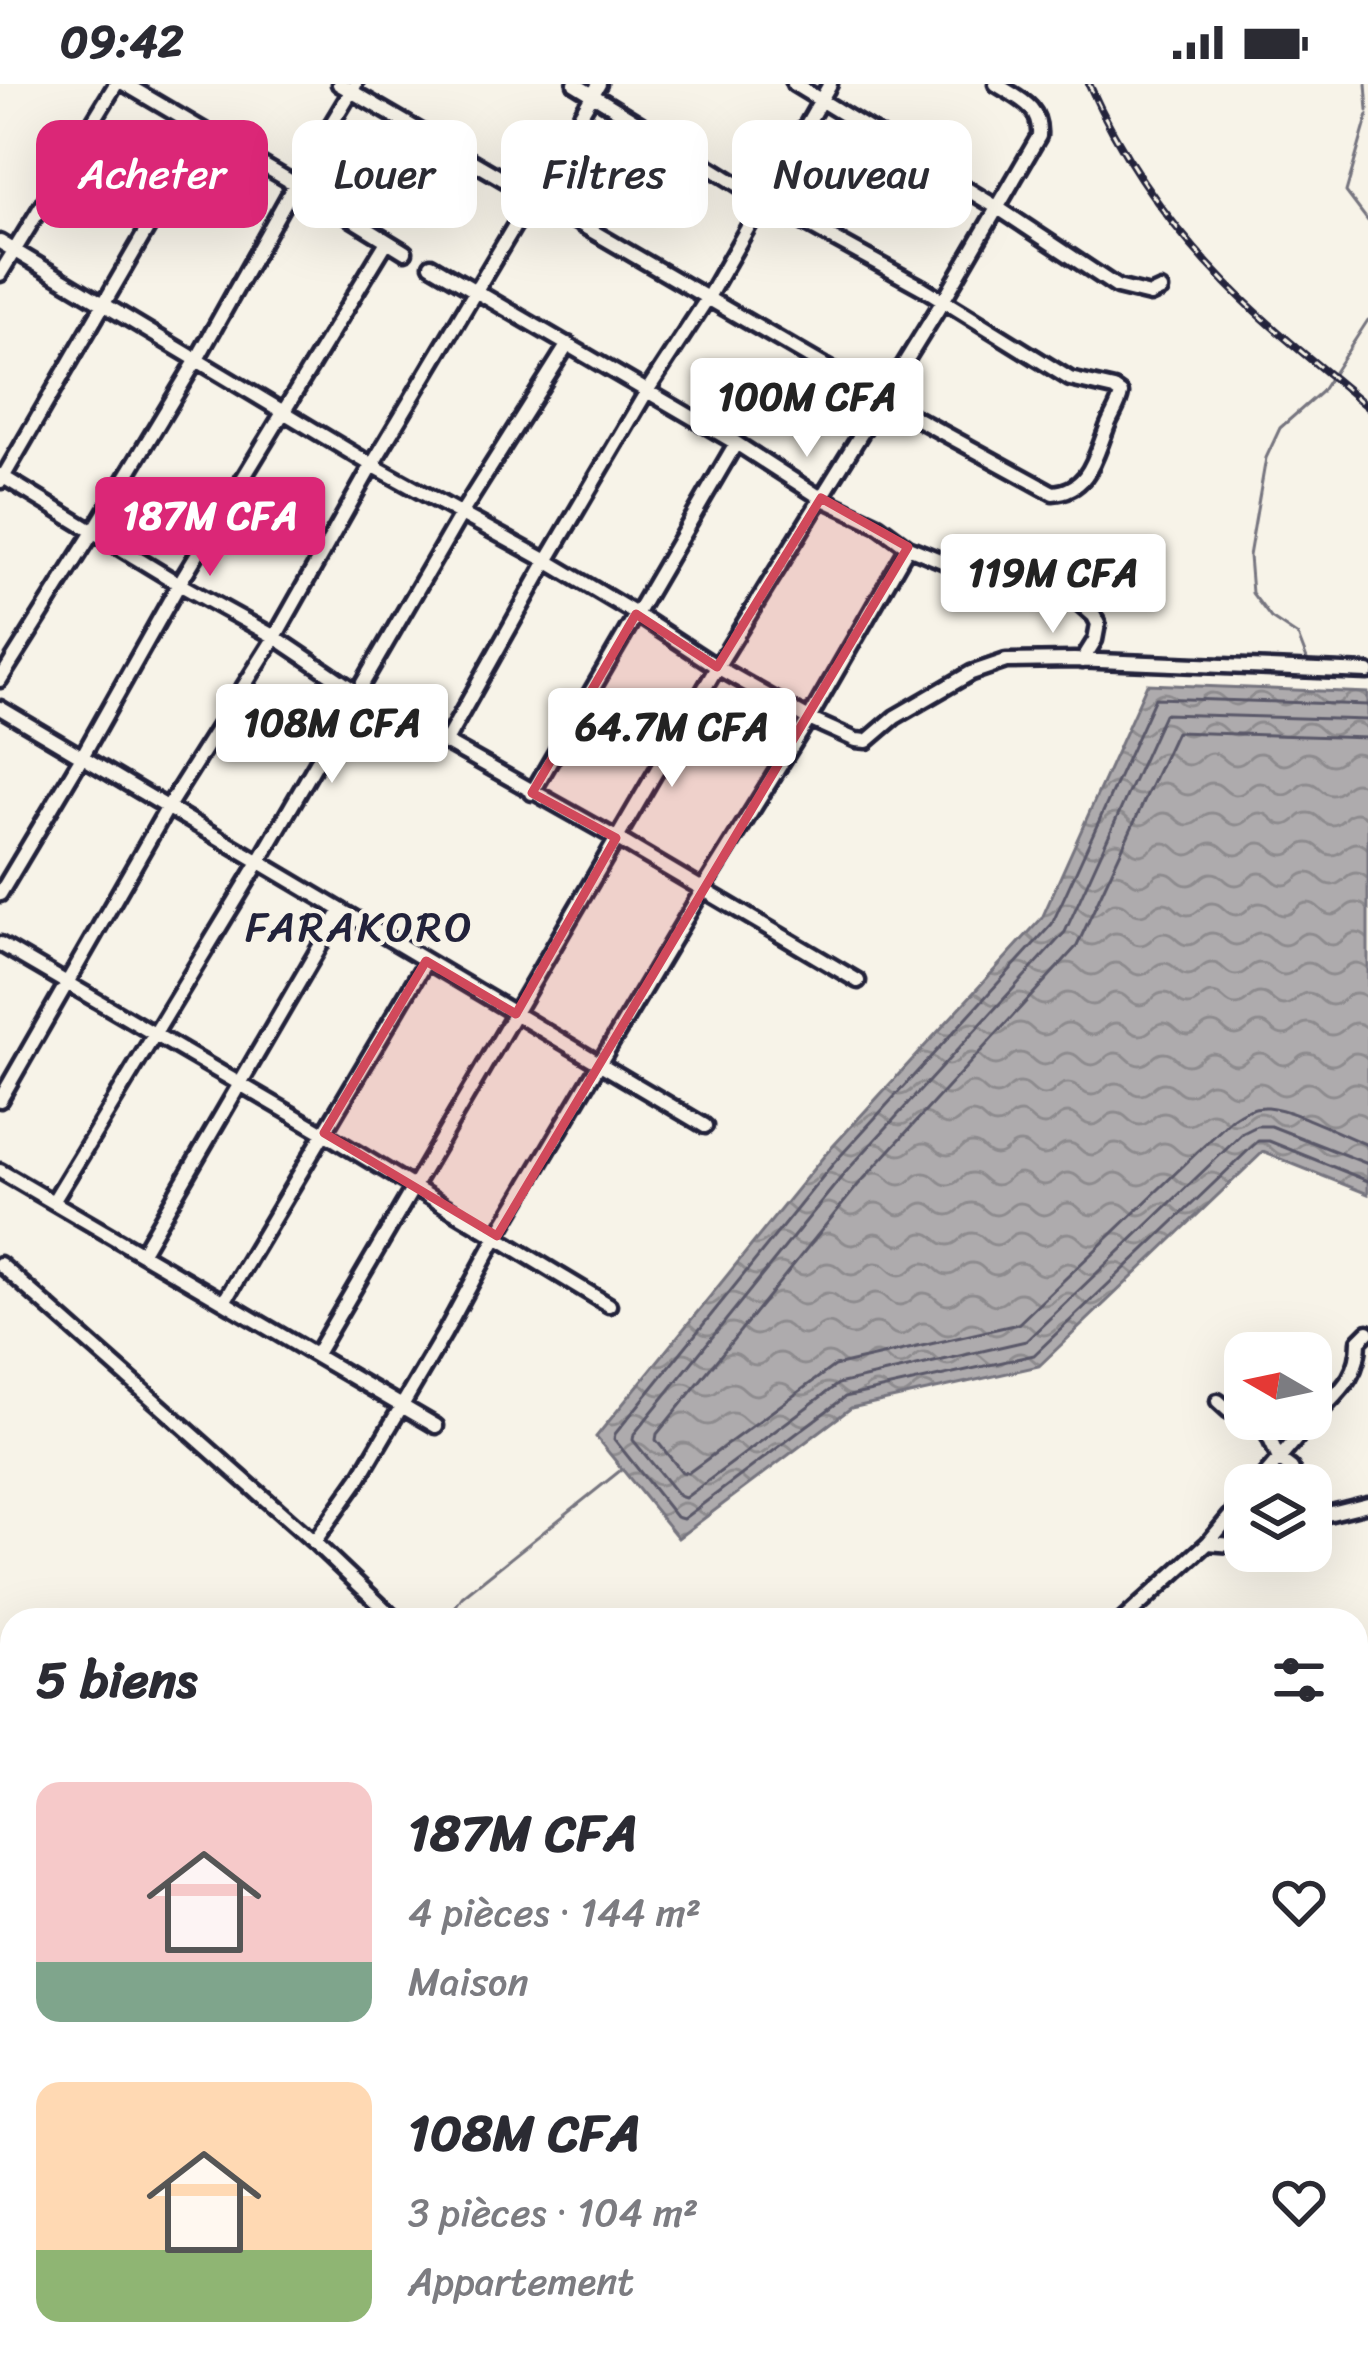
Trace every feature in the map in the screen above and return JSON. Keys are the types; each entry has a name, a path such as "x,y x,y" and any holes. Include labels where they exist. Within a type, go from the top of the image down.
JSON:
{"street":[{"path":"0,274 116,84"},
{"path":"125,84 186,120"},
{"path":"575,84 596,89 732,179"},
{"path":"794,84 1118,286 1150,295 1161,290"},
{"path":"809,120 830,84"},
{"path":"316,1354 717,667 1040,136 1036,110 996,84"},
{"path":"330,120 349,86 501,177"},
{"path":"577,120 596,89"},
{"path":"0,680 196,361 292,189"},
{"path":"148,228 1,478 275,637 358,693 858,981"},
{"path":"364,228 405,252"},
{"path":"0,1100 169,805 275,637 513,228"},
{"path":"588,228 1053,493 1070,490 1096,463 1121,394 1078,382 812,228"},
{"path":"445,743 547,561 747,228"},
{"path":"0,242 372,465 547,561 717,667 856,740 867,741 895,717 971,673 1006,661 1368,672"},
{"path":"0,894 179,584 386,242"},
{"path":"431,265 736,443 821,498 878,525 908,548 969,572 1070,595 1098,624 1096,640 1082,661"},
{"path":"53,1202 259,862 461,514 568,344"},
{"path":"532,793 736,443"},
{"path":"314,1542 401,1407 496,1236 908,548"},
{"path":"0,708 705,1126"},
{"path":"142,1252 341,910"},
{"path":"0,944 609,1305"},
{"path":"225,1300 426,961"},
{"path":"0,1171 436,1426"},
{"path":"0,1264 383,1608"},
{"path":"1275,1464 1336,1398 1359,1357 1359,1340 1368,1332"},
{"path":"1218,1401 1224,1407"},
{"path":"1270,1440 1286,1464"},
{"path":"1332,1513 1368,1504"},
{"path":"1134,1608 1224,1524"},
{"path":"1208,1543 1224,1544"}],"highlighted area":[{"path":"821,498 908,547 497,1236 324,1133 426,961 516,1014 616,838 532,793 636,614 717,667"}],"water":[{"path":"1147,684 1368,693 1368,1194 1263,1152 1039,1366 851,1408 678,1538 596,1437 824,1156 1042,918"}],"waterway":[{"path":"1366,84 1368,111"},
{"path":"1368,115 1346,192 1368,221"},
{"path":"1310,667 1298,636 1271,618 1252,593 1249,556 1266,458 1280,428 1321,392 1368,320"},
{"path":"454,1608 621,1470"}],"railway":[{"path":"1089,84 1132,165 1186,239 1261,316 1368,407"}],"district":[{"name":"FARAKORO","path":"360,927"}]}
